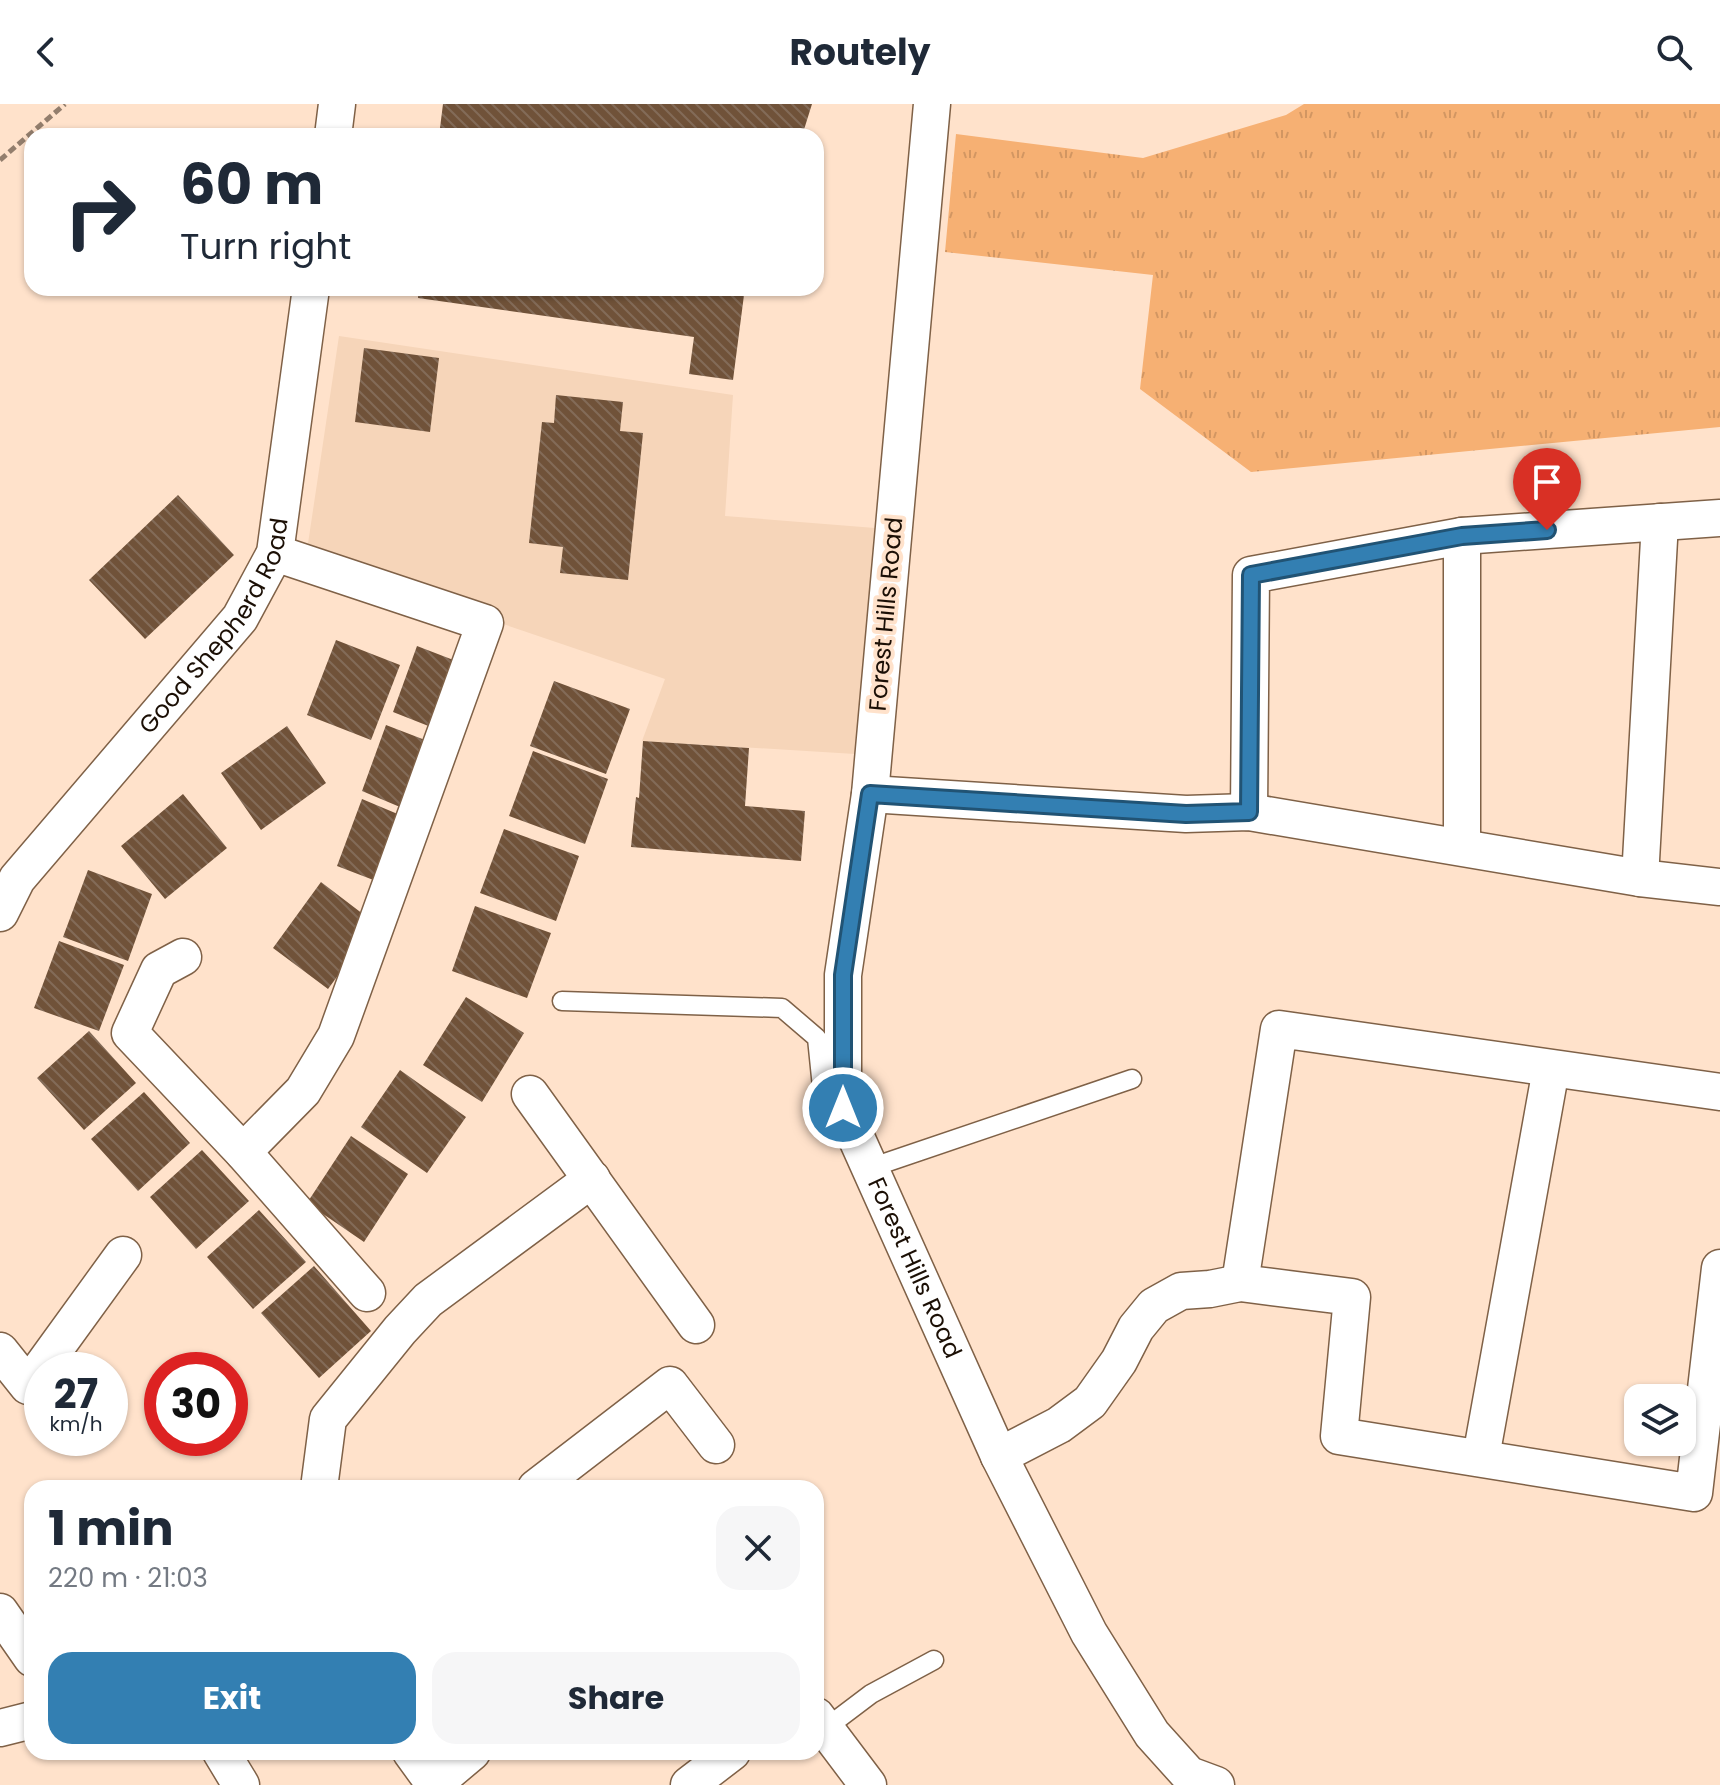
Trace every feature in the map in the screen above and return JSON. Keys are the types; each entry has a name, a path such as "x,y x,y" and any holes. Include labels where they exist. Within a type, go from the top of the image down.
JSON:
{"street":[{"path":"334,128 337,104"},
{"name":"Forest Hills Road","path":"932,104 870,794 843,975 843,1108 999,1456 1089,1633 1152,1734 1189,1775 1216,1785"},
{"name":"Good Shepherd Road","path":"1,910 17,879 240,618 275,553 310,296"},
{"path":"1249,812 1251,575 1462,536 1720,518"},
{"path":"1640,878 1660,522"},
{"path":"1462,536 1462,847"},
{"path":"243,1152 303,1091 336,1036 485,623 275,553"},
{"path":"870,794 1186,814 1249,812 1640,878 1720,887"},
{"path":"183,957 159,970 130,1033 243,1152 367,1293"},
{"path":"1240,1283 1279,1029 1720,1092"},
{"path":"1481,1457 1551,1069"},
{"path":"530,1094 696,1325"},
{"path":"320,1480 328,1419 400,1330 428,1300 592,1179"},
{"path":"0,1351 28,1386 123,1255"},
{"path":"999,1456 1059,1425 1090,1402 1119,1361 1136,1328 1154,1306 1181,1291 1240,1283 1352,1297 1339,1436 1694,1493 1720,1268"},
{"path":"546,1480 670,1385 716,1445"},
{"path":"0,1612 24,1646"},
{"path":"0,1728 24,1722"},
{"path":"824,1726 868,1785"},
{"path":"226,1760 241,1785"},
{"path":"417,1760 434,1785 463,1760"},
{"path":"689,1785 722,1760"}],"lane":[{"path":"562,1001 782,1008 817,1038 824,1107 843,1108"},
{"path":"870,1168 1132,1079"},
{"path":"824,1720 934,1660"}],"path":[{"path":"37,128 65,104"},
{"path":"0,160 24,139"}],"shaded area":[{"path":"339,336 733,395 725,516 875,528 855,754 642,741 665,679 306,557"}],"green space":[{"path":"1304,104 1720,104 1720,427 1251,472 1140,389 1153,275 945,252 956,134 1143,158 1286,115"}],"building":[{"path":"443,104 812,104 804,128 440,128"},
{"path":"744,296 733,380 689,374 694,337 418,298"},
{"path":"364,348 439,358 430,432 355,422"},
{"path":"556,395 623,402 620,431 643,433 628,580 560,573 563,547 529,543 542,422 554,423"},
{"path":"178,495 234,555 145,639 89,580"},
{"path":"336,640 400,665 371,740 307,715"},
{"path":"417,646 456,661 431,727 393,712"},
{"path":"554,681 630,709 606,774 530,746"},
{"path":"386,725 425,740 400,807 362,791"},
{"path":"287,726 326,783 261,830 221,773"},
{"path":"643,741 749,748 745,806 805,811 801,861 631,847 636,797 639,798"},
{"path":"533,751 608,779 585,844 509,816"},
{"path":"183,794 227,848 165,899 121,846"},
{"path":"362,799 400,815 376,881 337,866"},
{"path":"504,829 579,856 556,921 480,893"},
{"path":"88,870 152,894 128,961 63,937"},
{"path":"321,882 376,924 328,989 273,948"},
{"path":"475,906 551,933 527,998 452,971"},
{"path":"59,941 124,965 99,1031 34,1008"},
{"path":"466,997 524,1033 482,1102 423,1065"},
{"path":"89,1031 136,1083 84,1130 37,1078"},
{"path":"400,1070 466,1117 427,1173 361,1127"},
{"path":"144,1092 190,1143 138,1191 91,1139"},
{"path":"351,1136 408,1174 364,1242 307,1203"},
{"path":"202,1150 249,1201 196,1249 150,1197"},
{"path":"259,1210 306,1262 253,1309 207,1257"},
{"path":"314,1266 371,1331 319,1378 261,1313"}],"route":[{"path":"843,1108 843,975 870,794 1186,814 1249,812 1251,575 1462,536 1547,530"}]}
